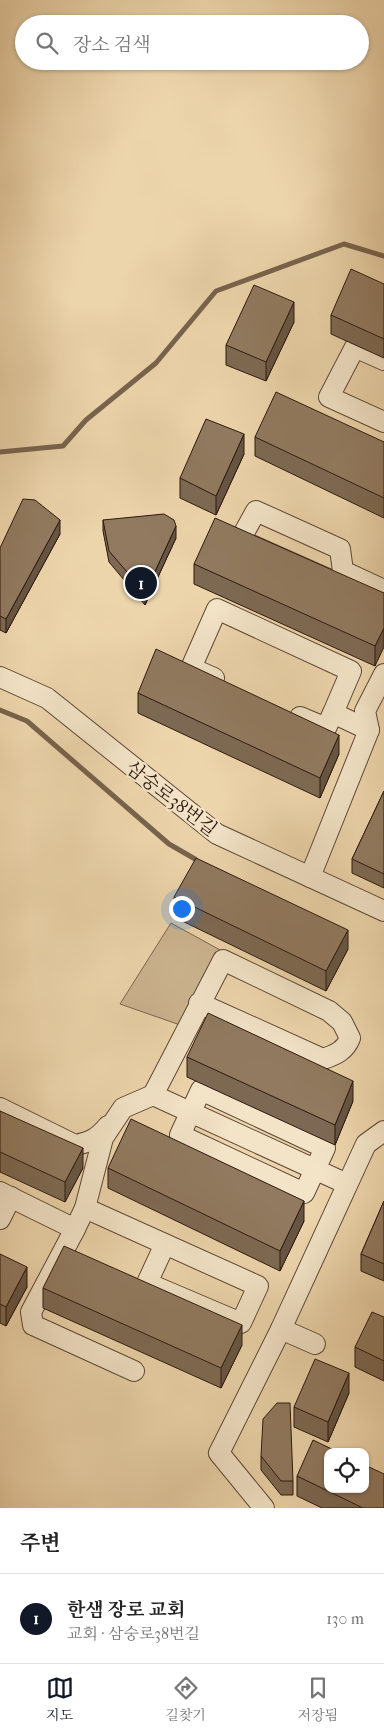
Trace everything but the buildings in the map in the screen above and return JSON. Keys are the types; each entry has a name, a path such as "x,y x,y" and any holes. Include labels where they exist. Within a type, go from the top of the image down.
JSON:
{"street":[{"path":"384,360 355,347 329,397 384,422"},
{"path":"256,511 340,549 343,571 337,583 240,540 256,511"},
{"path":"343,571 384,590"},
{"path":"227,684 191,668 217,609 351,671 326,728 281,708"},
{"path":"374,727 365,711 384,674"},
{"name":"삼숭로38번길","path":"0,677 46,698 217,834 384,911"},
{"path":"333,713 374,727"},
{"path":"310,877 374,727"},
{"path":"0,1108 75,1144 88,1142 98,1137 123,1108 153,1095 199,1003 223,960 329,1011 342,1022 350,1038 347,1046 335,1055 323,1059 199,1003"},
{"path":"153,1095 347,1184"},
{"path":"113,1121 103,1138 85,1208 31,1312 33,1325 134,1371"},
{"path":"264,1508 219,1453 281,1329 366,1144 384,1131"},
{"path":"0,1219 5,1195 75,1229"},
{"path":"85,1208 165,1244 258,1286 241,1323 147,1282 165,1244"},
{"path":"281,1329 315,1344"}],"shaded area":[{"path":"171,923 222,951 183,1026 120,1004"}],"waterway":[{"path":"0,452 63,446 86,420 156,363 216,291 344,244 384,256"},
{"path":"0,710 27,721 169,844 195,859"}],"place":[{"name":"한샘 장로 교회","path":"141,583"}]}
